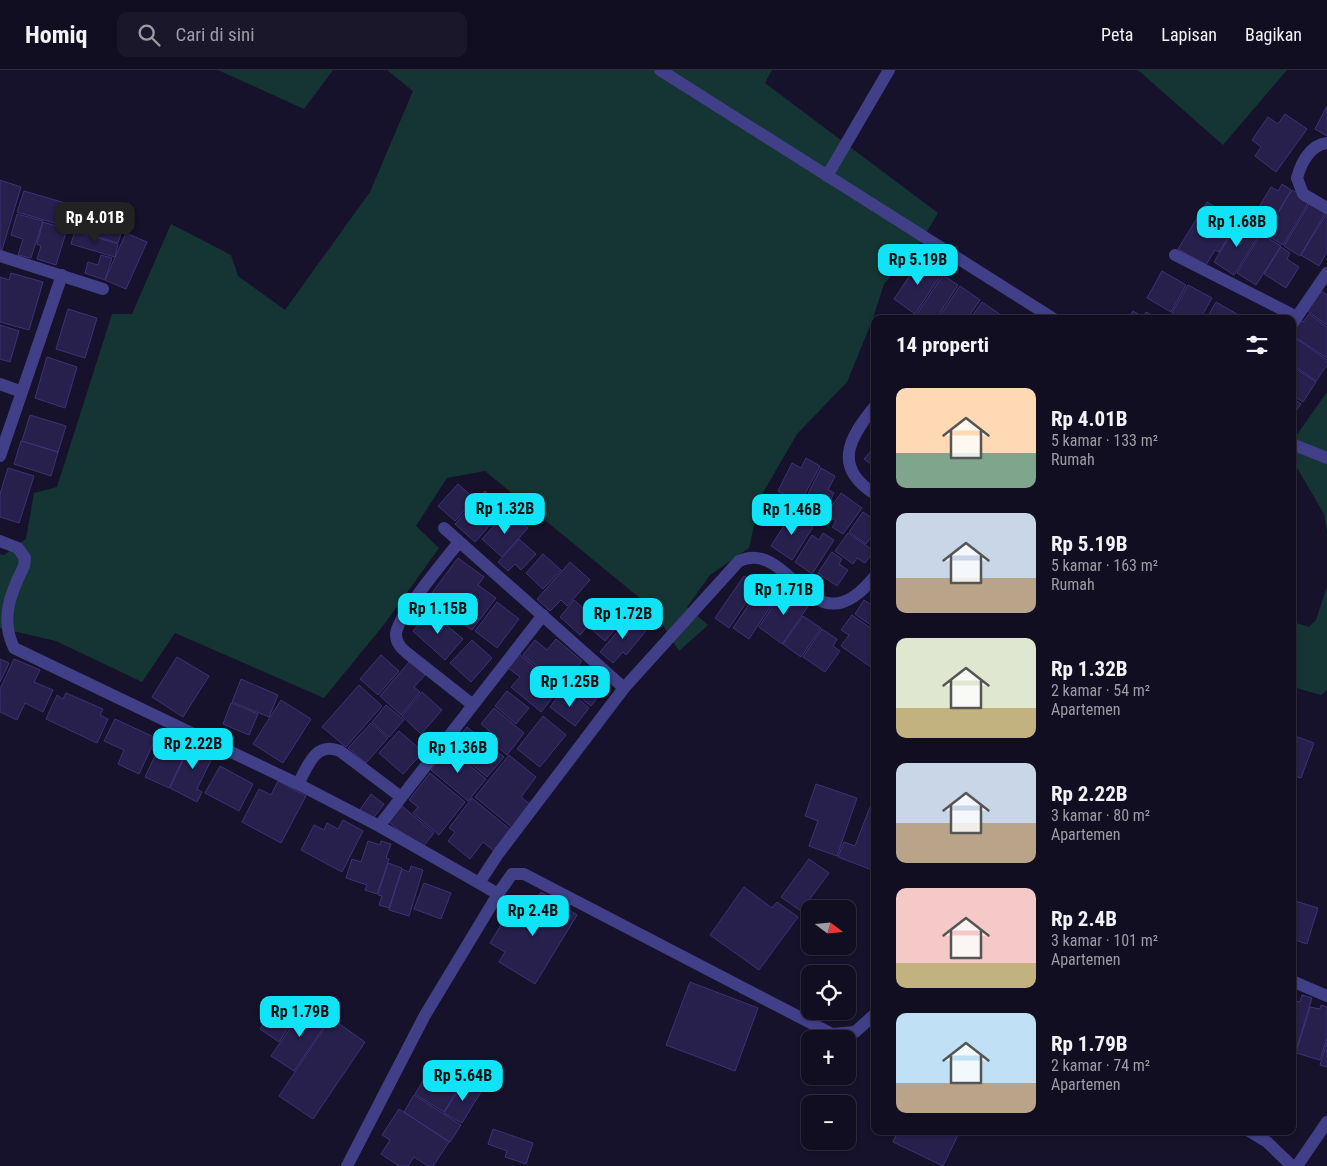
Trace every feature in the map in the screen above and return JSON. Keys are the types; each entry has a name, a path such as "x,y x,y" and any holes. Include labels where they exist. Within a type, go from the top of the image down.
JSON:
{"street":[{"path":"660,70 1048,315"},
{"path":"827,176 889,70"},
{"path":"1327,143 1316,146 1312,150 1297,178 1303,194 1327,208"},
{"path":"1175,255 1284,315"},
{"path":"0,256 103,289"},
{"path":"1296,320 1327,273"},
{"path":"0,456 62,275"},
{"path":"0,384 22,392"},
{"path":"871,411 856,431 848,452 852,473 858,482 871,491"},
{"path":"1296,446 1327,458"},
{"path":"444,528 624,688"},
{"path":"0,541 18,548 25,558 24,566 0,615 2,632 14,648 298,784 379,826 498,894"},
{"path":"459,542 410,607 398,626 397,637 401,647 407,653 473,705"},
{"path":"479,883 498,854 624,688 739,561 745,558 760,559 776,567 818,600 830,604 842,604 851,601 871,580"},
{"path":"379,826 543,615"},
{"path":"298,784 313,756 319,751 332,748 340,751 401,797"},
{"path":"347,1166 425,1015 512,874 524,874 832,1034 855,1032 871,1018"},
{"path":"1296,982 1327,996"},
{"path":"1297,1166 1327,1122"},
{"path":"1256,1135 1267,1142 1292,1166"}],"green space":[{"path":"218,70 333,70 304,109"},
{"path":"387,70 772,70 765,83 938,213 920,243 884,284 874,315 871,315 871,323 847,382 797,434 761,496 749,548 710,575 687,607 708,625 679,651 652,608 485,471 447,478 416,526 439,548 386,622 324,698 175,633 142,682 56,641 0,628 0,554 4,555 26,539 34,493 57,487 112,314 132,314 171,224 231,255 238,276 285,310 370,192 413,91"},
{"path":"1138,70 1287,70 1223,145"},
{"path":"1327,392 1327,533 1324,514 1296,466 1296,436"},
{"path":"1327,586 1327,690 1321,695 1296,688 1296,623 1309,627 1316,620"}],"building":[{"path":"1327,106 1327,136 1315,129"},
{"path":"1285,114 1307,129 1276,172 1255,156 1261,147 1252,140 1268,117 1278,124"},
{"path":"0,180 21,187 2,250 0,250"},
{"path":"1282,184 1291,190 1265,234 1249,224 1271,187 1278,191"},
{"path":"1292,190 1310,200 1283,245 1265,234"},
{"path":"24,191 79,207 72,228 17,212"},
{"path":"1311,201 1327,210 1300,256 1284,246"},
{"path":"1207,202 1238,221 1219,252 1215,250 1206,265 1178,249"},
{"path":"1327,213 1327,252 1319,266 1301,255"},
{"path":"17,214 43,221 31,258 18,255 23,239 11,235"},
{"path":"89,214 124,224 118,243 73,229 76,217 87,221"},
{"path":"1239,221 1260,233 1234,275 1214,262"},
{"path":"43,222 67,229 56,265 37,259 41,246 37,244"},
{"path":"75,231 118,244 115,257 71,244"},
{"path":"126,233 147,242 126,289 105,280"},
{"path":"1261,234 1281,246 1256,285 1237,273"},
{"path":"1281,247 1290,253 1287,259 1299,267 1286,288 1264,274"},
{"path":"101,255 112,258 105,280 85,273 88,262 98,265"},
{"path":"921,259 942,273 915,314 894,299"},
{"path":"1162,271 1186,285 1171,312 1147,298"},
{"path":"11,273 43,282 29,330 0,322 0,277 9,280"},
{"path":"943,275 958,285 939,315 917,314"},
{"path":"1188,285 1212,298 1202,315 1175,315 1172,313"},
{"path":"960,286 980,300 970,315 941,315"},
{"path":"1320,290 1327,295 1327,325 1306,310"},
{"path":"982,302 1001,315 973,315"},
{"path":"1216,302 1239,315 1208,315"},
{"path":"68,309 97,318 85,358 56,349"},
{"path":"1133,311 1140,315 1130,315"},
{"path":"1309,314 1327,327 1327,358 1296,338 1296,322 1299,318 1303,322"},
{"path":"0,325 19,331 10,362 0,359"},
{"path":"1296,338 1327,360 1327,365 1316,381 1296,367"},
{"path":"47,357 77,367 65,408 35,398"},
{"path":"1296,369 1316,382 1303,402 1296,398"},
{"path":"1296,401 1301,404 1296,411"},
{"path":"30,415 66,426 58,452 22,441"},
{"path":"21,441 58,452 51,476 14,464"},
{"path":"871,451 871,464 864,459"},
{"path":"806,458 820,466 800,503 778,491 792,463 801,468"},
{"path":"8,468 34,476 19,523 0,517 0,494"},
{"path":"821,468 835,476 828,490 834,493 823,515 803,504"},
{"path":"458,484 475,499 455,521 438,506"},
{"path":"485,491 504,509 475,542 455,524"},
{"path":"841,493 862,508 843,534 832,527 836,521 826,514"},
{"path":"863,512 871,517 871,537 866,544 849,532"},
{"path":"792,513 813,527 792,560 771,546"},
{"path":"514,516 528,528 502,557 482,539 501,518 507,524"},
{"path":"823,533 834,540 812,574 795,562 812,535 819,540"},
{"path":"848,533 871,549 871,555 865,563 857,558 853,564 835,551"},
{"path":"519,539 536,554 521,570 515,564 508,571 498,562"},
{"path":"832,552 842,559 839,564 848,570 837,586 818,573"},
{"path":"543,554 561,570 543,589 526,573"},
{"path":"458,558 484,577 478,585 496,598 472,630 429,597"},
{"path":"570,562 590,580 567,606 561,600 550,611 537,599"},
{"path":"744,576 758,585 729,628 715,618"},
{"path":"774,583 782,589 749,639 733,628 762,585 769,590"},
{"path":"785,588 809,605 782,644 759,627"},
{"path":"592,598 603,608 580,635 560,617 574,600 583,608"},
{"path":"864,600 871,604 871,625 855,614"},
{"path":"497,602 519,619 497,648 475,631"},
{"path":"607,606 623,620 605,641 589,627"},
{"path":"430,611 463,639 445,660 413,631"},
{"path":"852,615 871,628 871,667 841,646 849,635 841,630"},
{"path":"803,616 821,628 801,657 783,644"},
{"path":"630,617 646,631 626,655 623,652 613,663 600,652"},
{"path":"822,629 837,639 833,646 840,651 825,672 803,657"},
{"path":"556,639 582,661 561,686 523,655 535,640 547,650"},
{"path":"472,640 492,658 471,682 450,663"},
{"path":"518,653 560,688 541,712 511,687 520,677 507,667"},
{"path":"381,655 399,671 378,695 360,679"},
{"path":"177,657 209,676 183,717 152,697"},
{"path":"0,659 9,663 0,682"},
{"path":"14,659 40,670 34,682 53,690 43,712 25,703 17,720 0,712 0,689"},
{"path":"410,661 425,675 414,687 420,692 401,715 380,696"},
{"path":"588,671 607,686 591,706 572,691"},
{"path":"241,679 278,695 269,717 232,702"},
{"path":"359,685 382,706 346,747 322,727"},
{"path":"507,691 529,708 516,724 495,706"},
{"path":"562,691 569,697 572,693 589,708 575,726 550,707"},
{"path":"422,692 442,710 421,734 402,716"},
{"path":"66,693 103,709 100,715 108,719 97,743 46,719 57,695 63,699"},
{"path":"281,700 311,719 283,763 253,744"},
{"path":"231,703 258,714 249,735 223,724"},
{"path":"386,705 404,720 389,737 372,722"},
{"path":"494,708 524,733 507,755 488,739 492,733 481,724"},
{"path":"543,716 566,735 540,767 517,749"},
{"path":"115,719 156,738 139,774 118,764 124,750 104,741"},
{"path":"371,723 388,738 366,763 348,748"},
{"path":"169,726 193,738 169,788 145,777"},
{"path":"467,727 504,757 487,777 451,747"},
{"path":"399,731 423,752 403,774 379,753"},
{"path":"1296,736 1314,743 1301,778 1296,776"},
{"path":"193,739 216,750 197,789 202,792 197,802 170,788"},
{"path":"449,748 486,779 468,801 431,770"},
{"path":"509,755 536,777 521,797 532,806 514,829 475,797"},
{"path":"220,766 253,784 239,811 205,793"},
{"path":"430,773 465,802 439,835 413,813 418,807 409,800"},
{"path":"278,781 306,796 281,843 242,822 259,789 271,795"},
{"path":"816,784 857,798 837,856 809,846 818,821 805,816"},
{"path":"371,794 384,804 372,820 359,811"},
{"path":"472,798 511,830 494,851 483,842 470,859 448,841 455,832 449,828"},
{"path":"402,806 434,833 421,849 389,822"},
{"path":"870,807 871,870 838,857 844,842 855,846"},
{"path":"343,820 363,831 342,872 301,850 314,825 324,830 327,823 338,829"},
{"path":"368,841 380,845 381,841 391,844 386,858 389,859 377,894 365,890 367,885 346,878 352,859 361,862"},
{"path":"809,859 829,873 809,900 801,900 801,911 781,897"},
{"path":"388,863 402,868 389,908 379,905 382,896 378,895"},
{"path":"411,866 423,870 409,916 389,910 402,869 409,872"},
{"path":"424,883 451,893 441,919 414,909"},
{"path":"744,887 772,908 777,902 798,917 759,970 710,935"},
{"path":"541,892 577,915 535,984 499,962 505,952 490,943 504,920 512,924 521,908 528,913"},
{"path":"1296,901 1318,908 1307,944 1296,940"},
{"path":"690,982 758,1008 735,1071 666,1045"},
{"path":"1302,995 1312,998 1297,1047 1296,1001 1300,1002"},
{"path":"307,1004 329,1019 294,1071 271,1056"},
{"path":"1321,1005 1327,1007 1327,1038 1320,1060 1296,1053 1310,1007 1320,1009"},
{"path":"273,1009 292,1021 279,1042 260,1029"},
{"path":"331,1018 365,1042 313,1119 279,1096"},
{"path":"1327,1042 1327,1067 1320,1065"},
{"path":"435,1061 464,1078 444,1112 415,1094"},
{"path":"465,1080 482,1090 462,1123 444,1113"},
{"path":"414,1095 461,1125 450,1142 404,1112"},
{"path":"399,1109 449,1142 433,1166 428,1166 414,1157 408,1166 399,1166 381,1154 390,1140 382,1135"},
{"path":"493,1129 533,1143 526,1164 505,1157 507,1151 488,1144"},
{"path":"896,1135 958,1135 943,1166 893,1142"}]}
